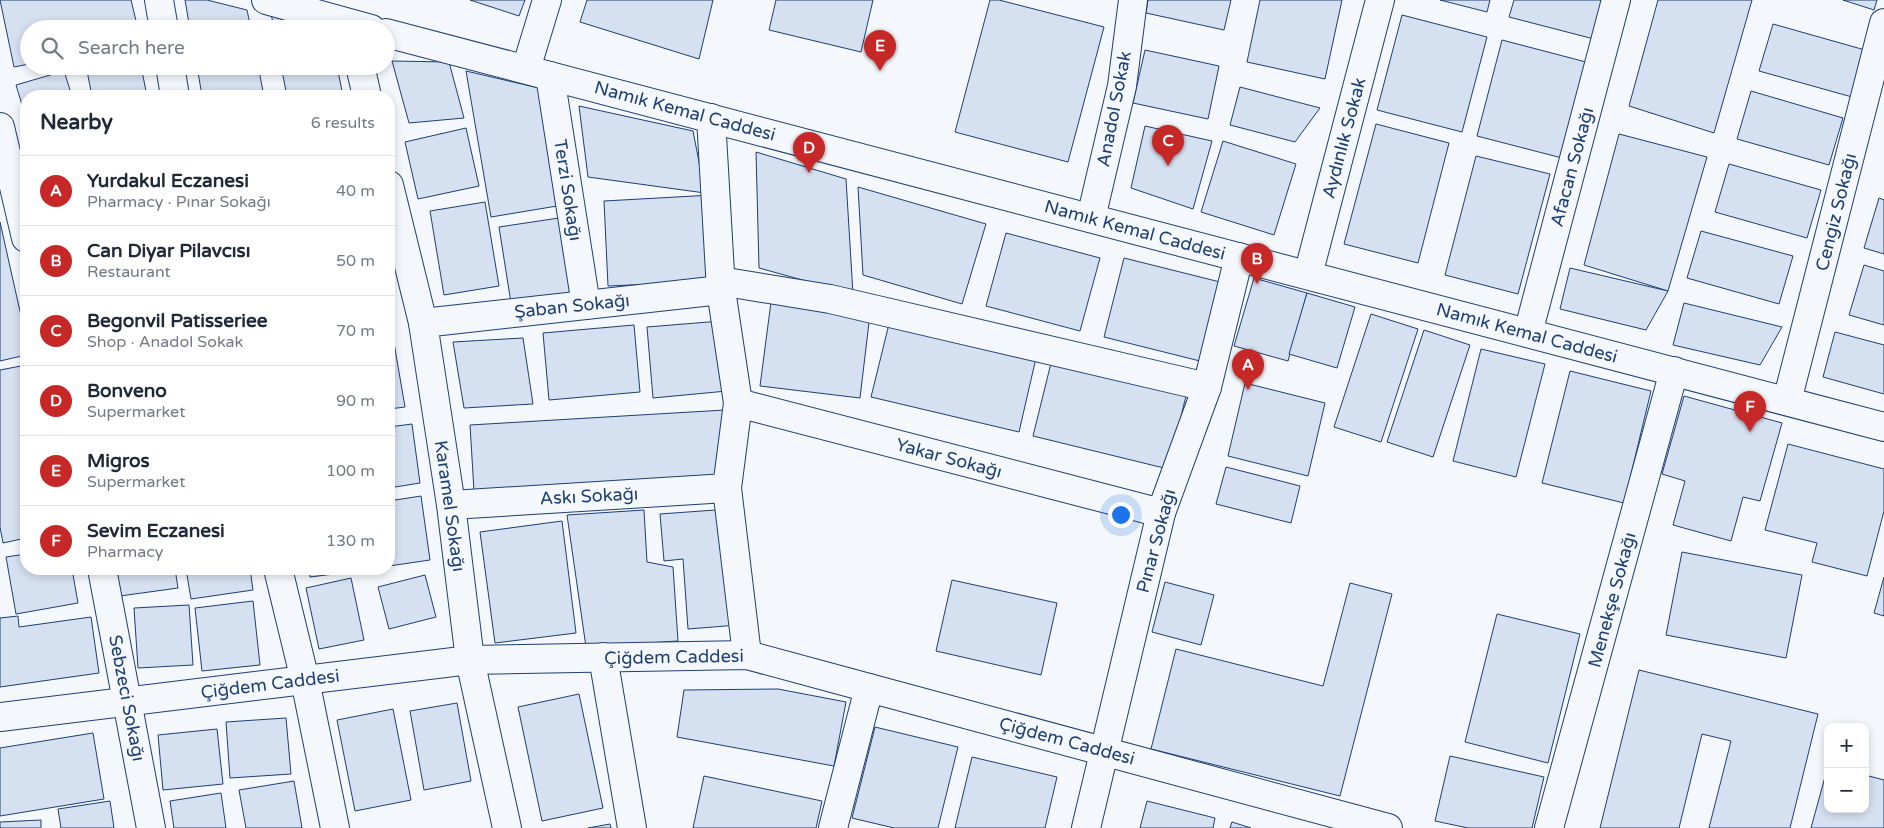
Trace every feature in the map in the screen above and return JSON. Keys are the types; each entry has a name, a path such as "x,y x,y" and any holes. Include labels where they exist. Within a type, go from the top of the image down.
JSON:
{"street":[{"path":"159,0 162,20"},
{"path":"266,0 308,6 341,20"},
{"path":"538,72 547,0"},
{"name":"Anadol Sokak","path":"1091,218 1122,86 1133,0"},
{"name":"Aydınlık Sokak","path":"1308,275 1380,0"},
{"name":"Afacan Sokağı","path":"1528,333 1616,0"},
{"name":"Cengiz Sokağı","path":"1787,401 1884,23"},
{"name":"Namık Kemal Caddesi","path":"395,35 1884,427"},
{"name":"Terzi Sokağı","path":"538,72 586,304"},
{"path":"172,75 174,90"},
{"path":"362,75 366,90"},
{"path":"711,118 721,286 738,404 727,488 747,654"},
{"path":"0,127 20,212"},
{"name":"Karamel Sokağı","path":"395,210 422,323 451,504 470,660 508,828"},
{"name":"Pınar Sokağı","path":"1086,828 1161,513 1207,387 1239,257"},
{"name":"Şaban Sokağı","path":"422,323 721,286 830,299 1207,387"},
{"name":"Menekşe Sokağı","path":"1549,828 1674,371"},
{"name":"Yakar Sokağı","path":"738,404 1161,513"},
{"name":"Askı Sokağı","path":"451,504 727,488"},
{"name":"Sebzeci Sokağı","path":"103,575 152,828"},
{"path":"279,575 305,680 334,828"},
{"name":"Çiğdem Caddesi","path":"0,717 470,660 747,654 1103,751 1325,820 1388,828"},
{"path":"603,657 632,828"},
{"path":"834,828 869,688"}],"building":[{"path":"0,0 131,0 136,20 20,20 20,66 14,67"},
{"path":"185,0 207,0 247,10 249,20 188,20"},
{"path":"470,0 525,0 519,16"},
{"path":"587,0 713,0 699,59 580,22"},
{"path":"776,0 873,0 861,52 769,30"},
{"path":"990,0 999,0 1104,27 1068,162 955,132"},
{"path":"1148,0 1231,0 1224,30 1146,13"},
{"path":"1260,0 1342,0 1325,79 1247,62"},
{"path":"1440,0 1490,0 1487,12"},
{"path":"1514,0 1604,0 1594,39 1509,17"},
{"path":"1658,0 1752,0 1714,133 1629,106"},
{"path":"1843,0 1877,0 1874,10"},
{"path":"271,13 297,20 272,20"},
{"path":"1402,15 1487,37 1462,132 1377,110"},
{"path":"1773,24 1865,50 1852,97 1759,71"},
{"path":"1502,40 1586,62 1562,158 1477,136"},
{"path":"1145,50 1219,66 1208,119 1133,103"},
{"path":"395,61 449,62 464,118 409,123 395,72"},
{"path":"466,71 543,89 563,205 491,217"},
{"path":"50,75 65,75 70,90 20,90 20,98 16,85"},
{"path":"88,75 143,75 146,90 91,90"},
{"path":"198,75 260,75 263,90 201,90"},
{"path":"283,75 339,75 342,90 286,90"},
{"path":"1240,87 1320,108 1295,142 1230,125"},
{"path":"1751,91 1843,118 1829,165 1737,139"},
{"path":"579,106 693,131 705,193 588,177"},
{"path":"1376,124 1449,143 1418,263 1344,244"},
{"path":"1145,126 1212,141 1193,209 1131,188"},
{"path":"466,128 479,186 418,199 405,142"},
{"path":"1619,134 1707,157 1668,291 1584,265"},
{"path":"1223,141 1296,164 1274,235 1201,212"},
{"path":"756,152 846,179 853,294 759,268"},
{"path":"1476,156 1550,174 1518,294 1445,275"},
{"path":"1729,164 1821,190 1807,238 1715,212"},
{"path":"858,187 986,224 962,304 863,275"},
{"path":"712,195 717,281 608,286 604,201"},
{"path":"1879,198 1884,200 1884,254 1864,248"},
{"path":"485,202 499,286 444,295 430,211"},
{"path":"559,218 572,293 511,303 499,227"},
{"path":"0,222 20,311 20,356 0,361"},
{"path":"1701,231 1793,256 1779,304 1687,278"},
{"path":"1006,233 1100,258 1080,331 986,306"},
{"path":"1124,258 1220,282 1200,361 1104,337"},
{"path":"1864,265 1884,271 1884,325 1849,315"},
{"path":"1570,268 1668,291 1646,330 1560,309"},
{"path":"1254,278 1307,293 1288,361 1234,346"},
{"path":"1307,293 1355,307 1337,368 1289,354"},
{"path":"771,302 870,314 860,398 760,386"},
{"path":"1684,303 1782,327 1760,365 1673,345"},
{"path":"1371,314 1418,329 1381,442 1334,427"},
{"path":"721,321 727,391 653,398 647,327"},
{"path":"889,324 1036,358 1019,432 871,397"},
{"path":"634,325 640,392 549,400 543,333"},
{"path":"1424,330 1470,345 1433,457 1387,442"},
{"path":"1835,332 1884,345 1884,394 1823,377"},
{"path":"523,338 533,404 464,408 453,342"},
{"path":"395,349 405,407 395,408"},
{"path":"1481,349 1545,364 1516,477 1453,461"},
{"path":"1051,363 1186,396 1168,469 1033,436"},
{"path":"20,366 20,539 3,543 0,527 0,370"},
{"path":"1570,371 1651,391 1624,503 1542,483"},
{"path":"1245,383 1325,403 1308,476 1228,456"},
{"path":"1684,396 1782,423 1760,501 1743,497 1731,541 1673,525 1685,481 1662,474"},
{"path":"725,410 729,476 474,491 470,425"},
{"path":"412,424 420,483 395,487 395,426"},
{"path":"1788,444 1884,469 1884,511 1867,576 1812,562 1817,543 1765,530"},
{"path":"1226,467 1300,486 1291,523 1216,504"},
{"path":"421,496 430,560 395,565 395,500"},
{"path":"729,509 738,625 688,629 683,559 664,561 660,514"},
{"path":"644,510 647,562 673,567 678,641 586,647 567,515"},
{"path":"562,521 576,633 495,643 480,532"},
{"path":"1682,552 1802,575 1786,658 1666,635"},
{"path":"20,555 20,575 73,575 78,603 16,614 6,557"},
{"path":"118,575 176,575 178,588 120,596"},
{"path":"187,575 251,575 253,590 191,599"},
{"path":"310,575 326,575 310,577"},
{"path":"425,575 436,617 389,629 378,587"},
{"path":"1884,577 1884,616 1874,613"},
{"path":"351,578 364,640 319,649 306,588"},
{"path":"952,580 1057,603 1041,675 936,651"},
{"path":"1165,582 1214,595 1201,645 1152,632"},
{"path":"1350,583 1392,594 1340,796 1151,749 1176,649 1323,686"},
{"path":"253,601 260,665 202,671 195,608"},
{"path":"189,605 193,665 138,668 134,608"},
{"path":"1497,614 1580,634 1548,763 1465,742"},
{"path":"18,616 19,627 91,617 99,673 0,687 0,618"},
{"path":"1639,670 1818,714 1790,828 1709,828 1731,741 1702,734 1679,828 1600,828"},
{"path":"778,689 846,702 834,766 677,737 684,690"},
{"path":"579,694 603,808 542,821 518,707"},
{"path":"457,703 471,781 424,790 410,711"},
{"path":"393,709 411,800 355,811 337,720"},
{"path":"286,718 291,774 230,778 226,722"},
{"path":"875,727 958,747 938,828 894,828 852,818"},
{"path":"217,729 223,784 163,790 158,735"},
{"path":"93,733 104,799 0,816 0,748"},
{"path":"1450,756 1544,777 1532,828 1468,828 1435,821"},
{"path":"972,757 1057,777 1045,828 955,828"},
{"path":"704,776 822,801 816,828 693,828"},
{"path":"1869,776 1884,780 1884,828 1811,828 1824,781 1824,813 1869,813"},
{"path":"294,781 302,828 246,828 239,790"},
{"path":"221,793 226,828 174,828 170,801"},
{"path":"110,801 114,828 61,828 58,809"},
{"path":"1147,801 1215,818 1213,828 1140,828"},
{"path":"41,820 41,828 0,828 0,822"},
{"path":"1232,822 1251,828 1230,828"},
{"path":"610,824 611,828 588,828"}],"place":[{"name":"Migros","path":"880,71"},
{"name":"Begonvil Patisseriee","path":"1168,166"},
{"name":"Bonveno","path":"809,173"},
{"name":"Can Diyar Pilavcısı","path":"1257,284"},
{"name":"Yurdakul Eczanesi","path":"1248,390"},
{"name":"Sevim Eczanesi","path":"1750,432"}]}
